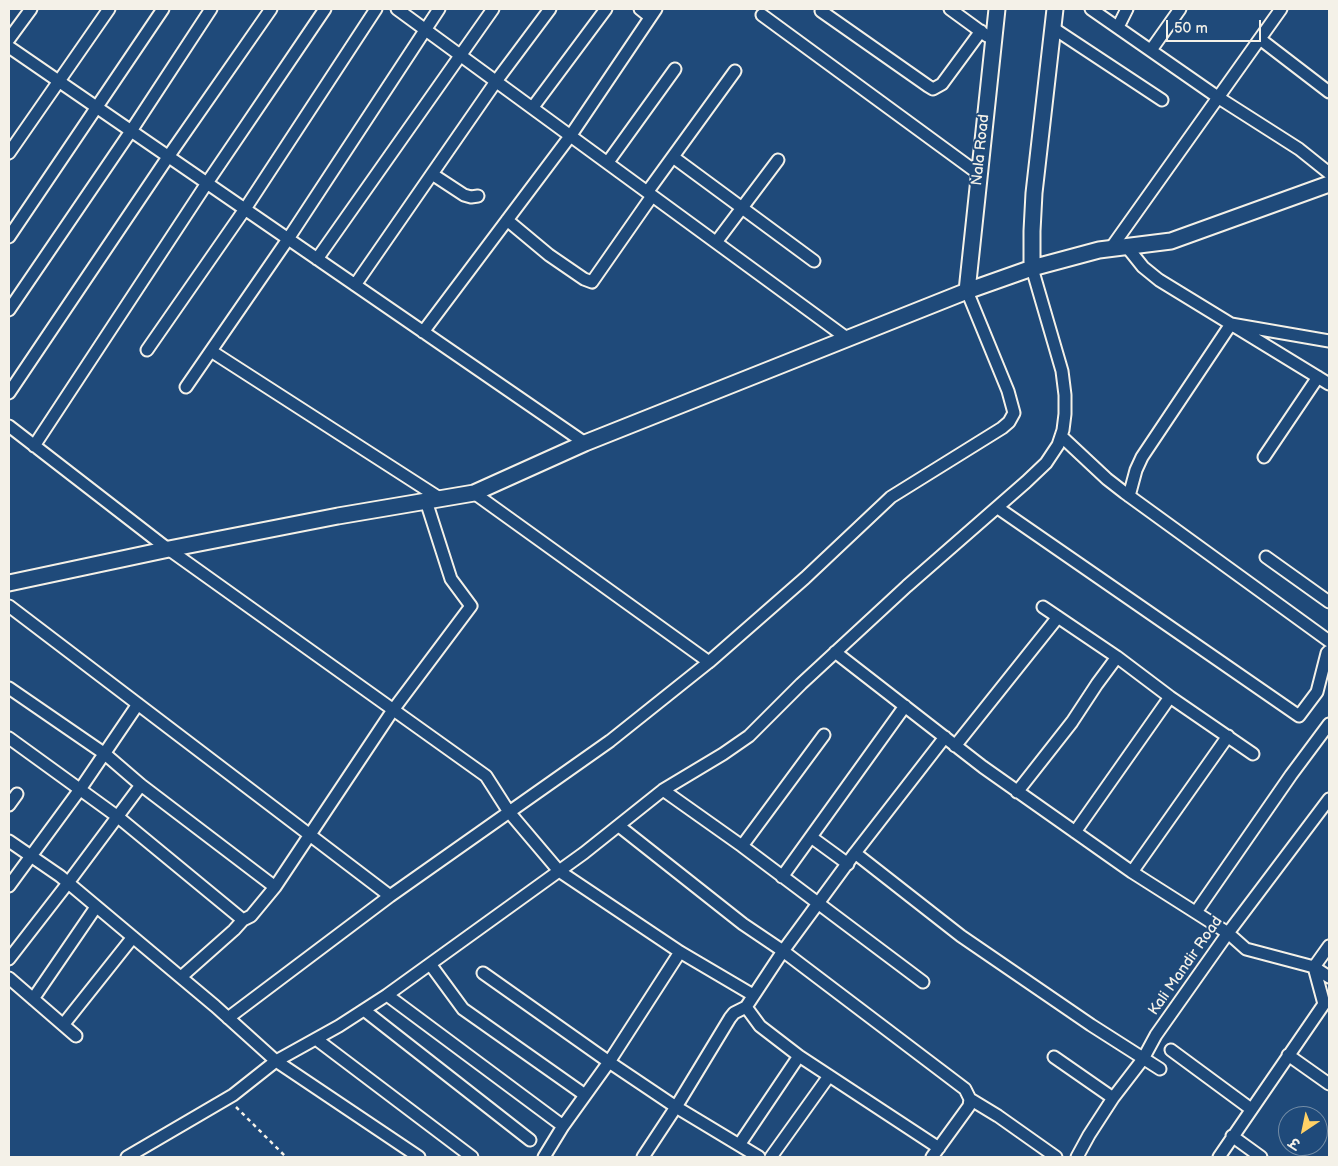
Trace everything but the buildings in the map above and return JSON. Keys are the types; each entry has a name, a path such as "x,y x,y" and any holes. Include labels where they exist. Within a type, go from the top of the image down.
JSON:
{"street":[{"path":"9,39 31,9"},
{"path":"9,153 109,9"},
{"path":"9,237 163,9"},
{"path":"9,310 131,131 211,9"},
{"path":"9,392 271,9"},
{"path":"34,446 207,183 325,9"},
{"path":"147,350 245,210 376,9"},
{"path":"397,9 534,107 848,339"},
{"path":"186,387 288,239 439,9"},
{"path":"317,259 493,9"},
{"path":"355,285 497,80 550,9"},
{"path":"534,107 606,9"},
{"path":"423,332 571,135 653,13 640,9"},
{"path":"821,11 934,89 942,84 987,36 950,9"},
{"name":"Nala Road","path":"972,289 987,36 997,9"},
{"path":"127,1157 227,1098 276,1061 316,1039 387,995 559,871 663,790 749,736 835,652 1046,463 1058,445 1061,436 1065,414 1065,395 1062,371 1029,269 1034,193 1055,9"},
{"path":"1091,9 1219,98 1299,149 1329,173"},
{"path":"1118,27 1126,9"},
{"path":"1151,50 1180,9"},
{"path":"1112,248 1281,9"},
{"path":"762,15 979,174"},
{"path":"1053,28 1162,100"},
{"path":"1260,39 1329,92"},
{"path":"9,47 585,443"},
{"path":"608,162 675,69"},
{"path":"648,191 735,71"},
{"path":"673,156 814,261"},
{"path":"717,242 778,160"},
{"path":"432,174 464,195 471,198 478,196"},
{"path":"9,583 168,549 338,516 474,493 585,443 972,289 1029,269 1112,248 1157,244 1180,239 1329,184"},
{"path":"507,220 550,255 584,279 592,282 652,196 648,191"},
{"path":"1127,247 1143,267 1158,280 1329,384"},
{"path":"228,1018 390,896 610,741 709,662 805,578 891,497 1009,422 1014,413 1008,391 972,289"},
{"path":"1231,324 1329,341"},
{"path":"1129,496 1136,470 1142,457 1231,324"},
{"path":"181,977 243,920 251,916 275,887 394,710 472,606 451,580 434,500 210,351"},
{"path":"1264,457 1318,377"},
{"path":"9,426 168,549 486,776 509,812 559,871 680,952 753,995"},
{"path":"1061,436 1107,479 1129,496 1329,641"},
{"path":"474,493 709,662"},
{"path":"998,508 1299,716 1317,692 1329,651"},
{"path":"1266,557 1329,602"},
{"path":"9,606 390,896"},
{"path":"1043,607 1253,754"},
{"path":"955,746 1058,618"},
{"path":"835,652 955,746 1018,792 1132,872 1228,933 1246,948 1314,967 1329,977"},
{"path":"1018,792 1072,722 1117,657"},
{"path":"9,688 105,754 141,785 275,887"},
{"path":"1075,832 1170,697"},
{"path":"9,886 81,788 138,704"},
{"path":"782,876 905,706"},
{"path":"1196,912 1291,775 1329,724"},
{"path":"742,846 824,735"},
{"path":"1132,872 1228,736"},
{"path":"643,1157 734,1012 746,1007 783,951 945,737"},
{"path":"9,738 81,788 243,920"},
{"path":"9,958 141,785"},
{"path":"663,790 742,846 923,982"},
{"path":"9,805 17,794"},
{"name":"Kali Mandir Road","path":"1077,1157 1089,1134 1143,1059 1156,1035 1228,933 1329,799"},
{"path":"619,826 744,924 783,951 951,1078 965,1089 970,1098 1056,1157"},
{"path":"811,837 848,864"},
{"path":"9,841 68,883 181,977 276,1061 419,1157"},
{"path":"855,854 961,936 1160,1069"},
{"path":"33,999 96,907"},
{"path":"63,1025 133,937"},
{"path":"1314,967 1329,946"},
{"path":"544,1157 563,1126 609,1062 680,952"},
{"path":"430,964 463,1009 585,1095"},
{"path":"1219,1157 1324,1004 1314,967"},
{"path":"483,972 609,1062 676,1107 760,1157"},
{"path":"9,978 76,1036"},
{"path":"387,995 563,1126"},
{"path":"746,1007 760,1026 799,1056 935,1152 969,1106 970,1098"},
{"path":"364,1010 530,1140"},
{"path":"316,1039 472,1157"},
{"path":"1171,1050 1251,1109"},
{"path":"1288,1055 1329,1084"},
{"path":"739,1145 799,1056"},
{"path":"1054,1057 1114,1098"},
{"path":"771,1157 829,1076"},
{"path":"1232,1136 1261,1157"}],"path":[{"path":"227,1098 286,1157"}]}
